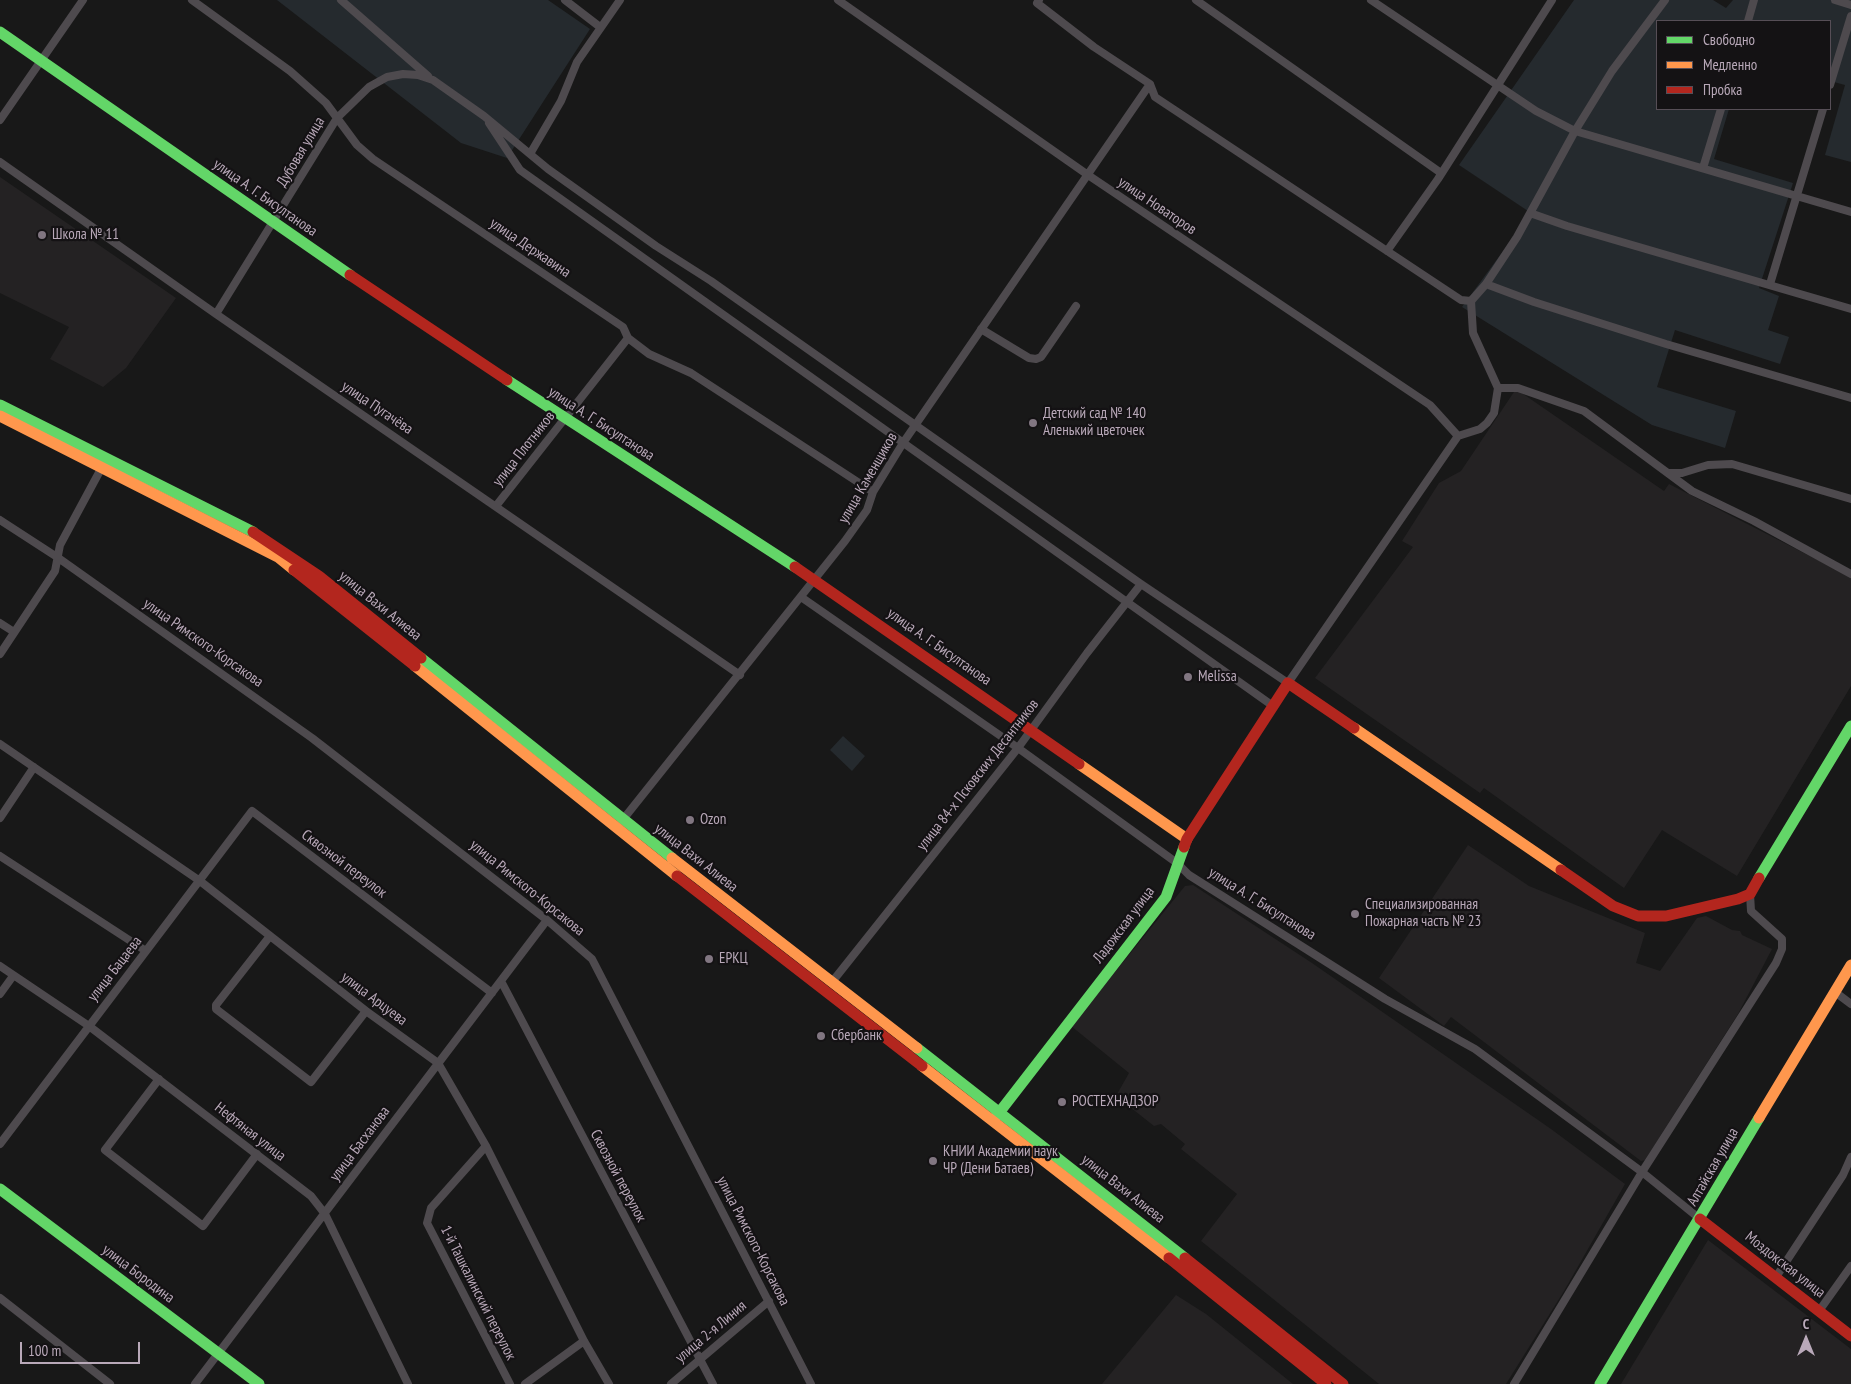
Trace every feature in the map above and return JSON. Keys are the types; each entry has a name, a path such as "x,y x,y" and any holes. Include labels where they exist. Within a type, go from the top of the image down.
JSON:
{"main road":[{"name":"улица А. Г. Бисултанова","path":"0,32 274,223 565,419 815,580 1187,839"},
{"name":"улица Вахи Алиева","path":"0,405 274,544 319,576 620,824 832,982 1326,1384"},
{"name":"улица Вахи Алиева","path":"0,416 278,558 1343,1384"},
{"name":"Ладожская улица","path":"996,1116 1166,897 1187,839 1288,683"},
{"path":"1288,683 1613,906 1638,916 1666,916 1738,899 1750,894 1851,726"},
{"name":"Алтайская улица","path":"1600,1384 1851,965"},
{"name":"улица Бородина","path":"0,1189 259,1384"},
{"name":"Моздокская улица","path":"1700,1219 1851,1336"}],"street":[{"path":"0,120 83,0"},
{"name":"улица Державина","path":"192,0 290,71 326,103 357,145 373,160 623,327 628,338 649,354 691,373 873,492"},
{"path":"341,0 433,80 484,116 530,154 656,246 711,281 1141,584 1288,683 1458,436 1480,429 1488,423 1494,413 1498,388 1473,333 1471,301 1486,284 1530,214 1575,131 1612,71 1665,0"},
{"path":"565,0 600,26"},
{"path":"530,154 560,101 577,62 600,26 620,0"},
{"name":"улица Новаторов","path":"838,0 1088,175 1430,405 1458,436"},
{"path":"1039,0 1037,3 1094,47 1150,84 1155,97 1461,300 1471,301"},
{"path":"1196,0 1442,173"},
{"path":"1371,0 1536,112 1575,131 1851,212"},
{"path":"1387,251 1442,173 1552,0"},
{"path":"1748,20 1754,0"},
{"path":"1835,0 1851,5"},
{"path":"1831,82 1851,16"},
{"name":"Дубовая улица","path":"216,314 274,223 337,118 369,87 387,77 403,74 418,75 433,80"},
{"name":"улица Каменщиков","path":"620,824 802,597 867,510 873,492 903,443 1150,84"},
{"path":"1703,168 1721,110"},
{"path":"1770,284 1823,110"},
{"path":"484,116 520,170 1273,706"},
{"name":"улица Пугачёва","path":"0,162 216,314 740,675"},
{"path":"1530,214 1851,309"},
{"path":"1486,284 1534,302 1666,344 1851,398"},
{"path":"981,329 1029,358 1036,359 1041,357 1076,306"},
{"name":"улица Плотников","path":"496,506 628,338"},
{"path":"1498,388 1518,388 1584,411 1705,499 1754,520 1851,574"},
{"path":"1668,473 1682,474 1708,465 1732,464 1851,499"},
{"path":"0,654 55,571 60,545 102,467"},
{"name":"улица Римского-Корсакова","path":"0,520 57,557 312,738 547,920 592,959 811,1384"},
{"name":"улица 84-х Псковских Десантников","path":"832,982 1032,730 1141,584"},
{"name":"улица А. Г. Бисултанова","path":"802,597 1178,863 1189,876 1368,988 1476,1049 1642,1172 1700,1219"},
{"path":"0,623 14,632"},
{"name":"улица Арцуева","path":"0,744 200,881 366,1011 438,1063 486,1146 584,1341 609,1384"},
{"path":"0,818 34,767"},
{"name":"улица Бацаева","path":"0,1144 252,811"},
{"name":"Сквозной переулок","path":"252,811 492,993"},
{"path":"0,856 146,952"},
{"path":"1514,1384 1642,1172 1760,990 1782,949 1783,944 1779,935 1751,912 1750,894"},
{"name":"улица Басханова","path":"194,1384 547,920"},
{"path":"270,936 216,1005 216,1010 311,1082 366,1011"},
{"name":"Нефтяная улица","path":"0,966 89,1026 311,1196 325,1214 408,1384"},
{"path":"0,994 13,976"},
{"name":"Сквозной переулок","path":"501,981 595,1163 713,1384"},
{"path":"1835,992 1851,1004"},
{"path":"159,1079 104,1150 202,1226 257,1154"},
{"name":"1-й Ташкалинский переулок","path":"486,1146 431,1208 427,1223 510,1384"},
{"path":"1776,1277 1843,1175 1851,1158"},
{"path":"1819,1310 1851,1266"},
{"path":"0,1298 110,1384"},
{"name":"улица 2-я Линия","path":"671,1384 769,1301"},
{"path":"525,1384 584,1341"}],"shaded area":[{"path":"277,0 548,0 590,29 507,158 461,143"},
{"path":"1574,0 1713,0 1726,8 1733,0 1851,0 1851,162 1825,155 1845,85 1831,81 1831,20 1656,20 1656,110 1729,110 1714,159 1793,183 1759,288 1779,296 1768,330 1789,337 1780,364 1675,330 1657,387 1736,411 1725,448 1652,425 1462,307 1531,213 1459,165"},
{"name":"Школа № 11","path":"0,177 176,298 126,368 103,387 50,359 69,327 0,293"},
{"path":"1516,389 1664,491 1669,484 1851,577 1851,686 1737,876 1662,830 1624,888 1484,788 1480,793 1315,678 1413,547 1402,541 1439,483 1461,471"},
{"path":"843,736 865,756 852,771 830,750"},
{"path":"1468,845 1529,886 1645,933 1636,963 1660,971 1697,918 1706,916 1732,930 1740,931 1742,935 1772,949 1738,1014 1645,1160 1641,1161 1451,1017 1444,1026 1379,978"},
{"path":"1193,885 1312,963 1551,1129 1625,1184 1564,1291 1506,1384 1379,1384 1201,1241 1237,1194 1181,1149 1185,1144 1161,1124 1154,1126 1116,1096 1129,1073 1071,1026 1185,886"},
{"path":"1708,1240 1851,1349 1851,1384 1621,1384"},
{"path":"1176,1295 1206,1314 1293,1384 1102,1384"}],"traffic: fast":[{"path":"0,32 350,275"},
{"path":"507,380 795,567"},
{"path":"0,405 253,532"},
{"path":"421,658 672,858"},
{"path":"1759,878 1851,726"},
{"path":"995,1118 1166,897 1184,847"},
{"path":"917,1048 1185,1258"},
{"path":"1600,1384 1759,1118"},
{"path":"0,1189 259,1384"}],"traffic: slow":[{"path":"0,416 278,557 294,570"},
{"path":"415,666 677,876"},
{"path":"1354,728 1561,870"},
{"path":"1079,764 1187,839"},
{"path":"672,858 917,1048"},
{"path":"1759,1118 1851,965"},
{"path":"922,1066 1169,1258"}],"traffic: jam":[{"path":"350,275 507,380"},
{"path":"253,532 319,576 421,658"},
{"path":"795,567 1079,764"},
{"path":"294,570 415,666"},
{"path":"1184,847 1187,839 1288,683 1354,728"},
{"path":"1561,870 1613,906 1638,916 1666,916 1738,899 1750,894 1759,878"},
{"path":"677,876 922,1066"},
{"path":"1700,1219 1851,1336"},
{"path":"1169,1258 1326,1384"},
{"path":"1185,1258 1343,1384"}],"place":[{"name":"Школа № 11","path":"42,235"},
{"name":"Детский сад № 140 Аленький цветочек","path":"1033,423"},
{"name":"Melissa","path":"1188,677"},
{"name":"Ozon","path":"690,820"},
{"name":"Специализированная Пожарная часть № 23","path":"1355,914"},
{"name":"ЕРКЦ","path":"709,959"},
{"name":"Сбербанк","path":"821,1036"},
{"name":"РОСТЕХНАДЗОР","path":"1062,1102"},
{"name":"КНИИ Академии наук ЧР (Дени Батаев)","path":"933,1161"}]}
